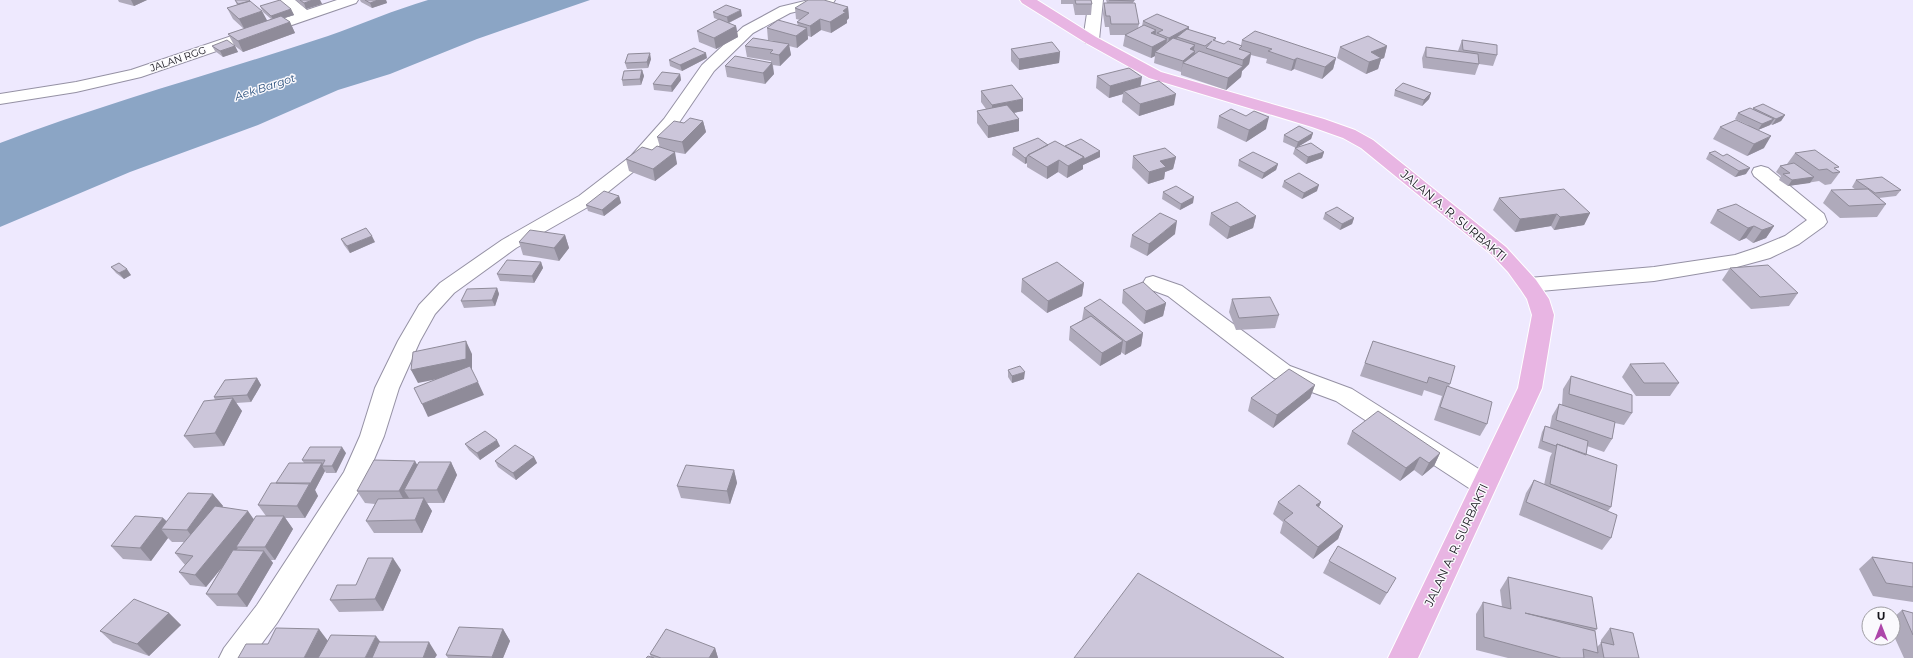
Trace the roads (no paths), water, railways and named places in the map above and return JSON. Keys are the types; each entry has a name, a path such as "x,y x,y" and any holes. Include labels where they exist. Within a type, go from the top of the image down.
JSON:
{"main road":[{"name":"JALAN A. R. SURBAKTI","path":"1027,0 1091,40 1155,75 1349,134 1367,144 1499,251 1515,267 1538,299 1543,315 1530,388 1403,658"}],"street":[{"path":"287,0 304,16"},
{"name":"JALAN RGG","path":"0,99 76,87 135,74 351,0"},
{"path":"234,658 267,614 355,476 372,436 387,388 409,341 427,310 448,288 509,244 586,200 637,160 670,123 708,68 748,30 785,10 828,0"},
{"path":"1091,40 1096,0"},
{"path":"1529,285 1654,274 1737,262 1763,253 1792,240 1816,222 1817,218 1761,172"},
{"path":"1153,283 1175,291 1282,372 1344,395 1484,485"}],"water":[{"name":"Aek Bargot","path":"428,0 590,0 477,39 390,74 338,90 258,125 130,172 0,227 0,143 81,114 328,36"}]}
